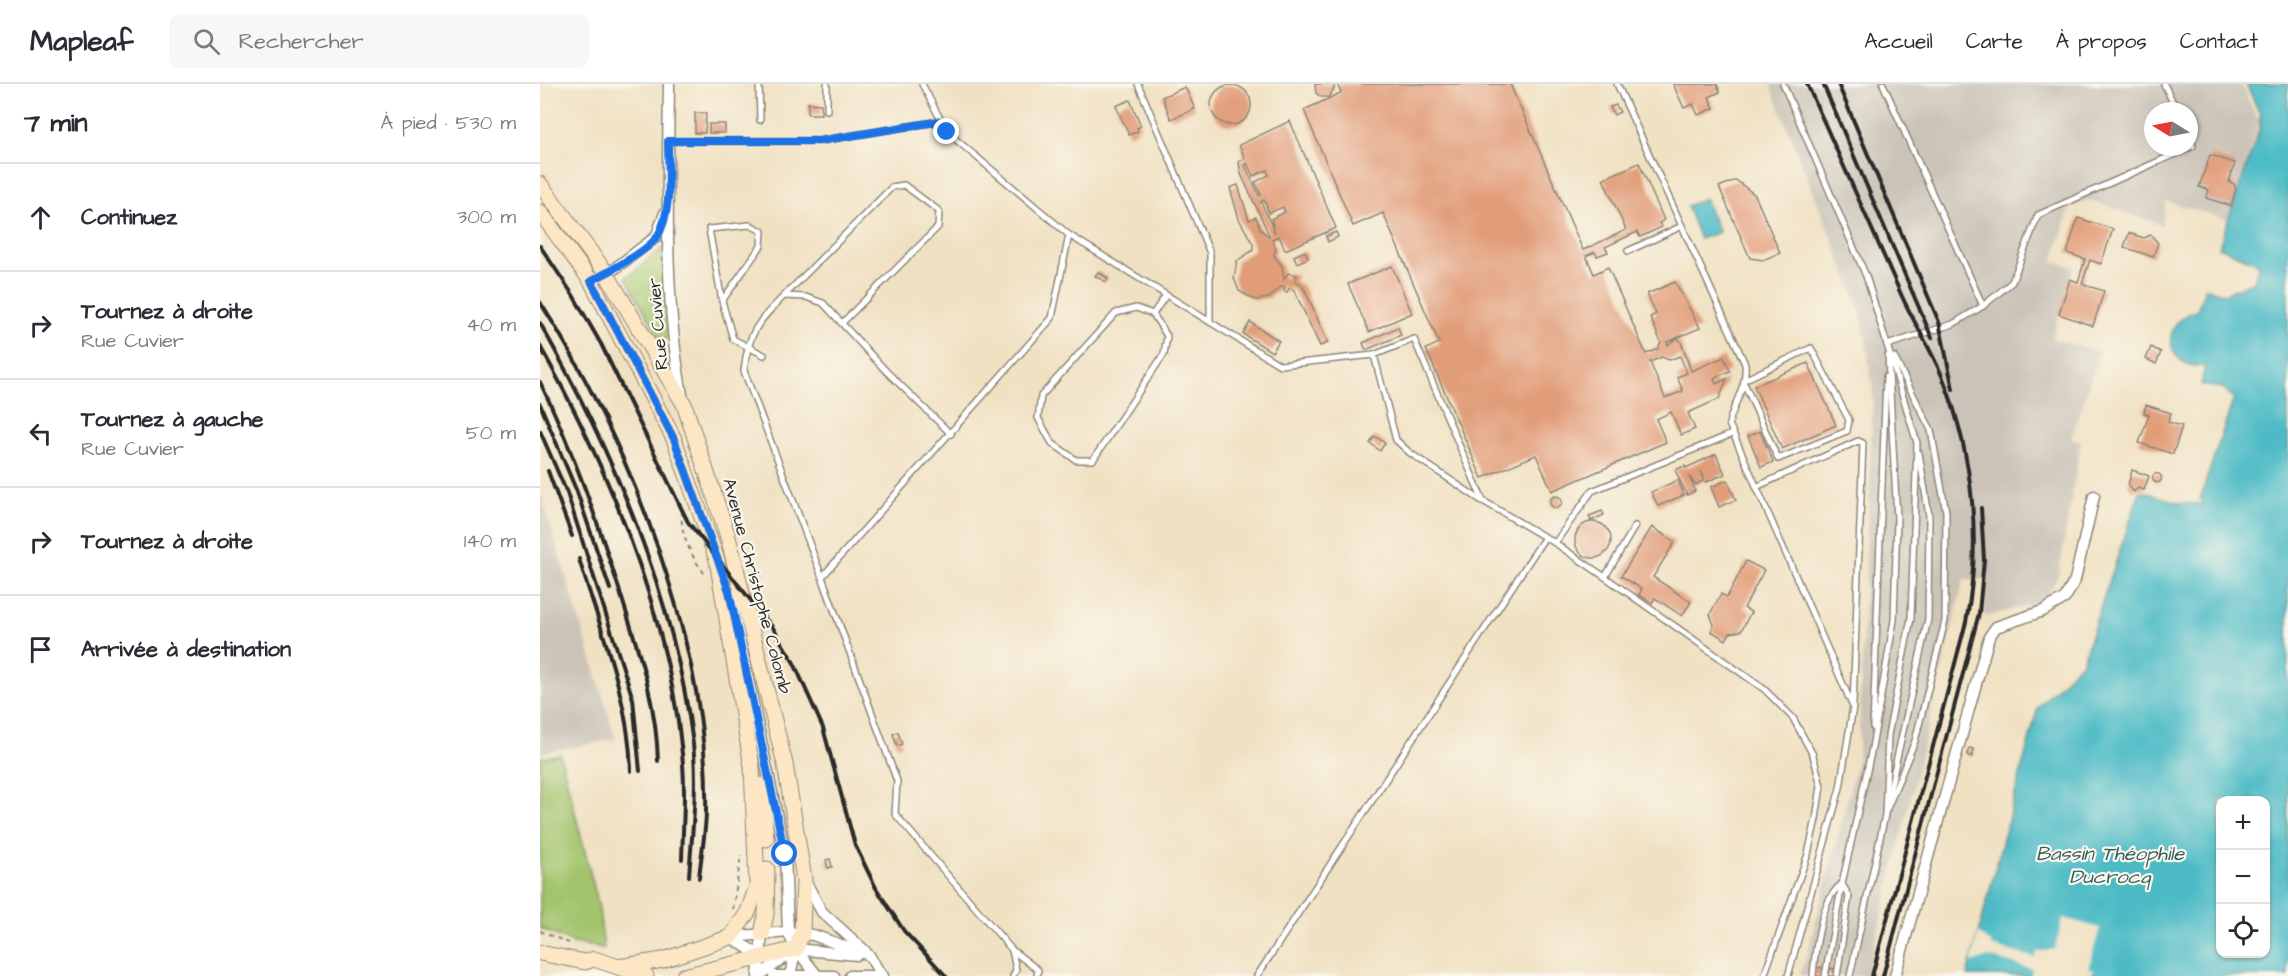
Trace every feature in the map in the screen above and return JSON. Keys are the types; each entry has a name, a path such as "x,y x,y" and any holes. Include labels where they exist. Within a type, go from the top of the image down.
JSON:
{"main road":[{"name":"Avenue Christophe Colomb","path":"540,184 606,273 684,404 728,537 784,764 804,879 795,932 796,949"},
{"path":"540,212 591,281 674,439 736,644 765,807 767,889 762,934"},
{"path":"618,967 663,960 731,937 752,903 758,871 752,767 726,612"},
{"path":"540,941 560,956"},
{"path":"684,976 759,956 796,949"},
{"path":"540,953 585,962 594,959 646,976"}],"street":[{"name":"Rue Cuvier","path":"669,84 668,204 672,342 684,404"},
{"name":"Rue Cuvier","path":"591,281 656,237 668,204"},
{"path":"1895,976 1989,637 1996,627 2043,610 2066,598 2075,580 2094,496"},
{"path":"713,573 729,591 785,854 795,932"},
{"path":"804,879 822,912 869,955 882,976"},
{"path":"731,937 795,932 869,955"},
{"path":"759,976 762,934"},
{"path":"731,937 759,956"},
{"path":"759,976 796,949 815,953 869,955"},
{"path":"796,949 816,974"},
{"path":"790,976 796,949"},
{"path":"774,976 816,974 834,976"},
{"path":"850,976 882,976"}],"lane":[{"path":"759,84 760,120"},
{"path":"827,84 827,110"},
{"path":"922,84 947,132 1070,236 1280,365 1374,356 1414,339 1483,501"},
{"path":"1138,84 1210,253 1210,322"},
{"path":"1617,84 1744,364 1745,382 1778,459 1847,431 1849,420 1811,348 1745,382 1733,405 1728,424 1852,707"},
{"path":"1783,84 1866,276 1917,443 1929,516 1928,619 1850,976"},
{"path":"1883,84 1983,306"},
{"path":"2164,84 2173,102"},
{"path":"668,141 819,141 941,121"},
{"path":"1887,345 1953,324 1983,306 2012,282 2038,215 2171,156"},
{"path":"842,323 938,227 939,211 904,185 892,187 759,322 747,346 744,371 897,781 895,814 1012,950 1038,970 1037,976"},
{"path":"722,301 761,246 762,231 750,225 709,229 722,301 732,339 764,355"},
{"path":"1628,251 1682,226"},
{"path":"822,577 1052,318 1070,236"},
{"path":"1153,315 1166,295"},
{"path":"784,296 806,297 824,303 951,434"},
{"path":"1136,308 1153,315 1167,336 1164,354 1092,460 1076,460 1052,443 1038,418 1041,396 1116,313 1136,308"},
{"path":"1872,748 1887,345"},
{"path":"1825,976 1842,884 1872,748 1894,620 1897,518 1887,345"},
{"path":"1885,814 1915,741 1945,621 1946,523 1931,430 1887,345"},
{"path":"1374,356 1396,440 1410,453 1483,501 1555,543 1605,577 1764,689 1794,718 1813,756 1821,786 1808,854 1764,976"},
{"path":"1555,543 1592,491 1732,434"},
{"path":"1756,487 1858,441 1863,443 1852,707 1840,788 1788,976"},
{"path":"1885,814 1888,735 1911,618 1912,516 1917,443"},
{"path":"1605,577 1635,526"},
{"path":"1257,976 1545,537"},
{"path":"1813,976 1816,944 1833,890 1842,884"},
{"path":"1837,976 1849,896 1842,884"},
{"path":"1012,950 1016,970 1013,976"}],"path":[{"path":"691,504 683,512 681,520 696,563 713,573"},
{"path":"733,909 741,854"},
{"path":"540,931 574,944"}],"shaded area":[{"path":"1770,84 2241,84 2259,122 2228,220 2166,201 2162,225 2088,200 2070,208 2053,261 2073,267 2052,339 2100,352 2071,438 2081,441 2059,573 2045,601 1984,617 1986,580 1964,580 1867,976 1799,976 1807,956 1858,758 1873,395 1862,314"},
{"path":"540,492 616,739 540,753"}],"green space":[{"path":"666,245 667,338 661,341 626,278"},
{"path":"560,754 598,903 604,948 573,943 540,928 540,758"}],"water":[{"name":"Bassin Théophile Ducrocq","path":"2246,84 2288,84 2288,976 1967,976 2038,707 2082,662 2140,491 2180,503 2201,504 2203,500 2200,499 2234,398 2222,388 2201,385 2205,366 2182,361 2171,344 2172,334 2176,324 2184,316 2197,311 2205,288 2225,294 2254,281 2259,264 2219,247 2260,127 2260,114"},
{"path":"1705,199 1719,232 1700,239 1687,206"}],"pier":[{"path":"2063,918 2100,928 2088,969 2093,969 2091,976 2031,976 2032,969 1988,957 1971,963 1978,933 1991,943 1991,946 2035,958 2037,952 2055,949"}],"building":[{"path":"1315,84 1334,84 1334,89 1329,97 1321,97 1316,93"},
{"path":"1337,84 1510,84 1583,250 1626,230 1603,179 1639,163 1664,220 1659,223 1662,227 1640,237 1637,232 1605,247 1608,252 1597,256 1595,252 1586,256 1594,274 1608,267 1646,354 1658,349 1661,342 1650,317 1656,314 1647,294 1675,282 1700,328 1667,342 1668,345 1677,338 1681,342 1691,371 1724,357 1730,371 1714,378 1716,384 1727,379 1719,399 1688,413 1695,429 1681,435 1671,412 1656,419 1666,442 1552,491 1536,455 1482,478 1426,349 1439,343 1383,213 1353,226 1304,110 1341,93","holes":["1680,356 1687,373 1677,377 1683,391 1665,398 1650,362 1662,357 1669,360"]},
{"path":"1673,84 1717,84 1720,92 1709,97 1714,108 1698,115 1693,104 1684,108"},
{"path":"1231,85 1245,91 1251,105 1245,119 1231,125 1217,119 1211,105 1217,91"},
{"path":"1185,87 1195,109 1171,119 1162,97"},
{"path":"1130,100 1141,126 1137,128 1138,131 1129,135 1116,106"},
{"path":"808,103 821,104 821,114 808,114"},
{"path":"1616,105 1620,112 1614,115 1610,107"},
{"path":"695,113 706,113 705,133 695,133"},
{"path":"1290,121 1336,228 1285,250 1279,236 1272,239 1276,249 1274,255 1282,266 1284,279 1288,273 1297,275 1295,282 1301,284 1306,292 1328,343 1320,346 1294,290 1289,288 1287,292 1284,291 1285,287 1282,286 1269,298 1255,300 1239,291 1234,278 1237,261 1253,250 1253,244 1239,219 1230,188 1238,185 1249,220 1256,217 1261,230 1270,237 1241,174 1239,162 1245,158 1239,145","holes":["1247,163 1253,176 1267,170 1269,175 1255,182 1261,195 1259,196 1245,165","1264,200 1269,213 1283,207 1285,212 1271,219 1275,233 1261,202"]},
{"path":"709,124 725,124 725,133 709,133"},
{"path":"2210,155 2235,163 2229,182 2234,184 2236,189 2231,206 2206,198 2209,190 2199,187"},
{"path":"1736,180 1755,195 1780,253 1763,260 1750,258 1719,187"},
{"path":"2078,218 2113,229 2101,264 2090,260 2082,284 2104,291 2093,326 2059,314 2070,279 2078,282 2085,259 2067,253"},
{"path":"1336,232 1338,237 1328,242 1326,236"},
{"path":"2129,233 2144,238 2151,235 2158,243 2153,257 2124,247"},
{"path":"1305,251 1308,258 1297,263 1294,256"},
{"path":"1392,266 1412,313 1369,332 1348,284"},
{"path":"1098,272 1108,278 1106,282 1095,276"},
{"path":"1250,322 1279,341 1272,352 1243,334"},
{"path":"1398,327 1401,335 1366,350 1363,343"},
{"path":"2151,347 2161,352 2156,364 2146,359"},
{"path":"1808,363 1836,425 1782,449 1754,386"},
{"path":"2146,405 2171,413 2168,422 2182,426 2173,454 2139,443 2149,415 2144,413"},
{"path":"1760,431 1773,462 1761,467 1748,436"},
{"path":"1375,436 1385,443 1380,451 1370,443"},
{"path":"1716,454 1725,474 1706,482 1701,471 1703,481 1695,485 1689,476 1695,491 1687,495 1675,470 1685,466 1686,468"},
{"path":"2132,470 2149,476 2144,490 2138,488 2134,492 2128,485"},
{"path":"2157,473 2162,478 2157,483 2152,478"},
{"path":"1678,480 1684,495 1658,506 1651,492"},
{"path":"1727,480 1736,500 1719,507 1711,487"},
{"path":"1558,496 1561,497 1561,507 1554,508 1551,507 1550,500 1551,497"},
{"path":"1602,511 1604,515 1591,521 1589,516"},
{"path":"1593,522 1606,527 1611,540 1606,553 1593,558 1580,553 1575,540 1580,527"},
{"path":"1652,527 1675,542 1653,577 1691,602 1682,616 1655,598 1652,603 1639,595 1642,589 1621,576"},
{"path":"1746,561 1764,570 1744,608 1751,612 1741,631 1730,633 1726,640 1711,631 1714,625 1710,614 1721,594 1727,597"},
{"path":"898,732 902,744 897,746 893,734"},
{"path":"1969,748 1974,749 1972,757 1967,755"},
{"path":"830,859 832,867 828,868 826,860"},
{"path":"1812,967 1834,969 1834,976 1811,976"}],"railway":[{"path":"1807,84 1905,303 1944,381 1962,439 1972,500 1973,562 1966,622 1872,976"},
{"path":"1823,84 1932,338"},
{"path":"1838,84 1939,322 1953,389"},
{"path":"540,246 573,295 601,344 688,522 773,628 794,663 823,728 855,845 876,888 904,931 946,976"},
{"path":"540,302 572,356 632,479 657,546 678,614 694,681 704,747 706,818 699,878"},
{"path":"540,323 592,423 637,526 671,633 684,688 693,744 695,777 689,876"},
{"path":"540,346 612,492 632,542 664,647 675,700 682,754 684,793 682,859"},
{"path":"540,382 584,485 633,634 650,695 658,761"},
{"path":"540,404 577,492 610,589"},
{"path":"540,431 567,493 633,699 640,771"},
{"path":"548,471 572,536"},
{"path":"1883,976 1979,613 1984,560 1981,508"},
{"path":"579,559 619,690 625,717 631,771"}],"route":[{"path":"785,854 729,591 718,567 674,439 591,281 614,269 656,237 668,204 668,141 819,141 941,121 947,132"}]}
